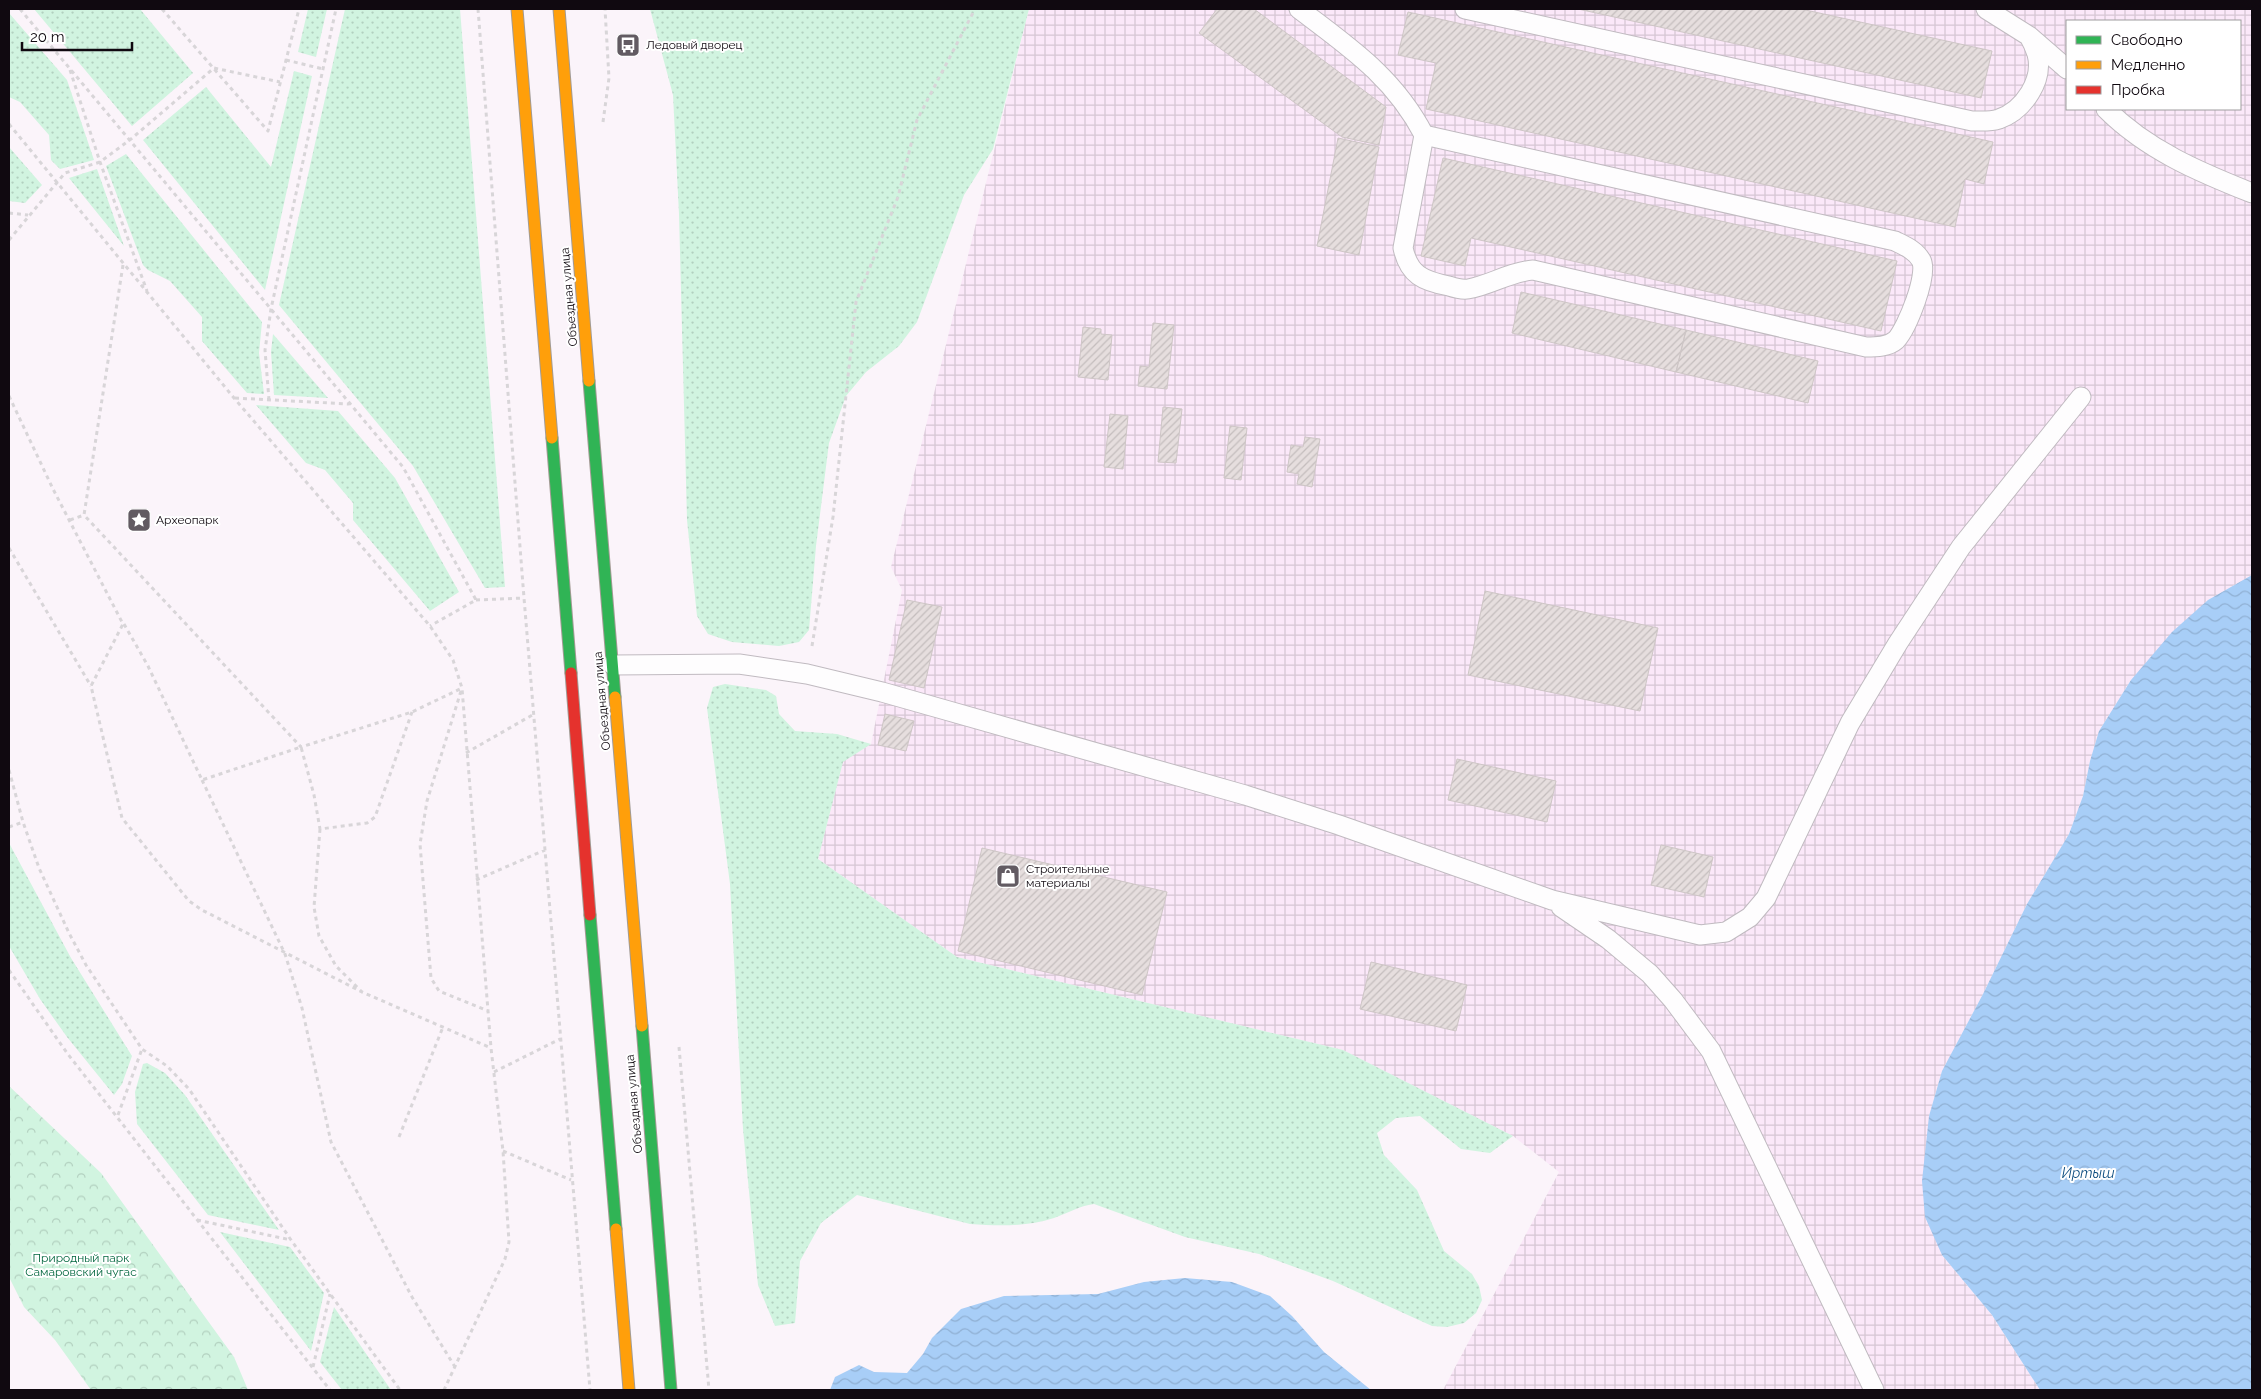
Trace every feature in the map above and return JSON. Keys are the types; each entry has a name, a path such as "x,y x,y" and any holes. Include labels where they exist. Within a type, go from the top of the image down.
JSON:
{"main road":[{"path":"517,9 629,1390"},
{"name":"Объездная улица","path":"559,9 671,1390"}],"lane":[{"path":"1299,9 1365,59 1398,94 1424,135 1403,248 1406,261 1415,274 1430,282 1465,290 1482,286 1516,271 1534,270 1866,347 1882,347 1895,341 1904,327 1924,274 1921,260 1916,253 1896,241 1424,135"},
{"path":"1465,9 1980,121 1989,121 2006,116 2024,101 2032,90 2038,76 2038,63 2037,53 2029,36"},
{"path":"1986,9 2029,36 2066,69"},
{"path":"2107,110 2156,150 2213,178 2252,192"},
{"path":"613,665 739,664 807,674 882,692 1245,795 1339,825 1552,900 1700,935 1726,932 1750,917 1766,898 1850,722 1898,643 1961,547 2080,397"},
{"path":"1552,900 1608,939 1650,974 1673,1000 1711,1051 1874,1390"}],"path":[{"path":"20,9 131,139 403,467 476,600"},
{"path":"162,9 268,131 298,9"},
{"path":"294,9 297,14"},
{"path":"269,400 265,350 271,309 336,9"},
{"path":"478,9 571,1180 590,1390"},
{"path":"807,674 833,517 856,302 898,197 917,120 975,9"},
{"path":"286,60 323,69"},
{"path":"69,68 100,162 148,294"},
{"path":"214,68 280,82"},
{"path":"9,240 56,181 65,173 100,162 131,139 214,68"},
{"path":"9,124 234,398 430,626 453,660 462,688 476,880 491,1048 503,1151 508,1242 505,1259 444,1390"},
{"path":"9,213 28,215"},
{"path":"84,515 123,264"},
{"path":"9,396 53,489 123,624 148,666 285,954 302,1008 331,1142 412,1297 455,1367"},
{"path":"234,398 349,404"},
{"path":"70,520 84,515"},
{"path":"84,515 301,747 314,795 320,829 314,906 319,936 336,966 362,992"},
{"path":"9,548 91,686 122,818 189,901 202,910 285,954 362,992 491,1048"},
{"path":"430,626 476,600 524,598"},
{"path":"91,686 123,624"},
{"path":"202,780 412,712 462,688"},
{"path":"462,688 427,801 420,844 431,978 439,991 488,1011"},
{"path":"320,829 367,823 375,817 412,712"},
{"path":"466,753 534,714"},
{"path":"9,770 23,822 39,868 68,933 86,964 142,1049 167,1066 189,1089 291,1240 400,1390"},
{"path":"9,827 23,822"},
{"path":"476,880 545,850"},
{"path":"9,970 67,1053 330,1390"},
{"path":"399,1137 443,1027"},
{"path":"494,1072 560,1039"},
{"path":"117,1116 142,1049"},
{"path":"503,1151 571,1180"},
{"path":"197,1220 291,1240"},
{"path":"313,1368 330,1294"}],"shaded area":[{"path":"1029,9 2252,9 2252,575 2208,600 2131,680 2099,731 2090,761 2083,796 2069,834 2027,904 1983,994 1942,1071 1929,1116 1942,1255 1992,1315 2040,1390 1443,1390 1559,1172 1513,1136 1343,1050 957,957 818,859 843,761 871,744 902,590 891,567"}],"green space":[{"path":"34,9 140,9 193,73 132,126"},
{"path":"308,9 327,9 316,57 298,52"},
{"path":"345,9 460,9 505,587 485,588 413,466 279,305"},
{"path":"650,9 1029,9 993,149 964,195 917,322 899,346 866,372 846,396 829,443 816,546 809,630 799,642 779,646 732,642 708,634 697,616 687,520 679,214 673,95"},
{"path":"9,13 67,80 94,160 60,169 51,160 49,135 20,102 9,97"},
{"path":"294,71 312,76 265,290 143,140 206,87 271,167"},
{"path":"9,147 42,185 25,203 9,201"},
{"path":"126,154 262,322 259,353 264,394 247,393 202,341 202,317 170,281 148,270 143,265 106,166"},
{"path":"97,169 124,246 69,178"},
{"path":"273,334 328,398 274,395 271,352"},
{"path":"256,405 338,411 395,478 459,592 430,611 353,520 353,503 325,470 306,463"},
{"path":"725,684 766,690 776,696 779,714 795,731 837,734 871,744 843,762 818,859 957,957 1343,1050 1513,1136 1490,1153 1461,1149 1420,1116 1396,1118 1377,1133 1384,1155 1417,1190 1444,1251 1472,1274 1479,1286 1482,1300 1476,1313 1464,1323 1447,1327 1432,1326 1333,1281 1259,1254 1185,1237 1094,1204 1083,1206 1044,1221 1012,1225 991,1225 970,1224 857,1195 821,1223 800,1261 795,1323 775,1326 758,1285 743,1129 730,884 707,708 713,687"},
{"path":"9,843 71,958 132,1056 122,1084 114,1095 67,1037 40,999 9,946"},
{"path":"147,1063 165,1073 185,1095 279,1230 208,1215 137,1124 135,1092 143,1064"},
{"name":"Природный парк Самаровский чугас","path":"9,1086 101,1173 234,1357 248,1390 91,1390 55,1340 24,1307 9,1277"},
{"path":"220,1232 290,1247 324,1293 311,1351"},
{"path":"334,1307 391,1390 342,1390 320,1362"}],"water":[{"name":"Иртыш","path":"2252,575 2252,1390 2040,1390 1992,1315 1942,1255 1925,1217 1922,1181 1929,1116 1942,1071 1983,994 2027,904 2069,834 2083,796 2090,761 2099,731 2131,680 2172,632 2208,600"},
{"path":"1185,1278 1232,1282 1270,1296 1292,1316 1324,1352 1371,1390 830,1390 835,1377 859,1365 874,1372 907,1373 923,1354 932,1338 961,1309 1004,1296 1098,1294 1144,1282"}],"building":[{"path":"1217,9 1254,9 1386,107 1379,145 1342,137 1199,33"},
{"path":"1578,9 1801,9 1992,51 1981,98"},
{"path":"1408,12 1993,142 1984,184 1965,179 1955,227 1426,109 1436,63 1398,55"},
{"path":"1338,138 1379,147 1359,255 1317,246"},
{"path":"1443,158 1897,261 1881,331 1471,238 1465,266 1421,256"},
{"path":"1521,292 1686,330 1676,372 1512,333"},
{"path":"1153,323 1174,325 1167,389 1138,386 1140,366 1149,367"},
{"path":"1083,327 1101,329 1101,334 1112,335 1108,380 1078,377"},
{"path":"1686,330 1818,361 1808,403 1676,372"},
{"path":"1163,407 1182,409 1176,463 1158,462"},
{"path":"1110,414 1128,416 1123,469 1104,467"},
{"path":"1230,426 1247,428 1241,480 1224,478"},
{"path":"1305,437 1320,439 1312,487 1297,484 1299,474 1287,472 1291,445 1303,447"},
{"path":"1485,591 1658,628 1640,711 1468,675"},
{"path":"907,600 942,607 924,688 889,680"},
{"path":"885,714 914,721 906,751 878,745"},
{"path":"1457,759 1556,781 1547,822 1448,800"},
{"path":"1661,845 1713,857 1704,897 1651,885"},
{"path":"982,848 1167,892 1142,995 958,951"},
{"path":"1371,962 1467,985 1456,1031 1360,1009"}],"traffic: fast":[{"path":"589,381 615,697"},
{"path":"552,438 571,673"},
{"path":"590,915 616,1229"},
{"path":"642,1026 671,1390"}],"traffic: slow":[{"path":"517,9 552,438"},
{"path":"559,9 589,381"},
{"path":"615,697 642,1026"},
{"path":"616,1229 629,1390"}],"traffic: jam":[{"path":"571,673 590,915"}],"place":[{"name":"Ледовый дворец","path":"628,45"},
{"name":"Археопарк","path":"139,520"},
{"name":"Строительные материалы","path":"1008,876"}]}
